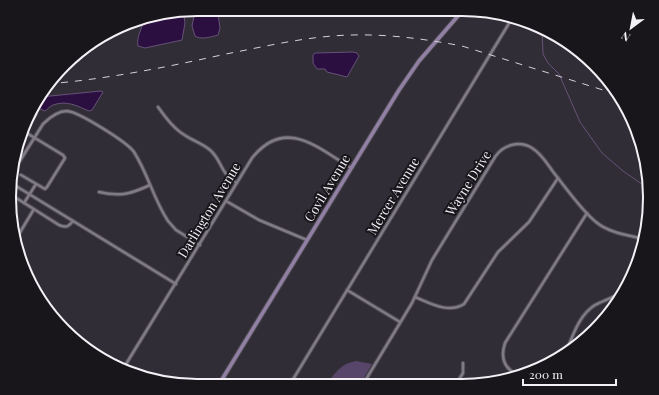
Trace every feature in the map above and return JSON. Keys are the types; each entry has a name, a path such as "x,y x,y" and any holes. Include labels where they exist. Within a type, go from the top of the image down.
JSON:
{"main road":[{"name":"Covil Avenue","path":"222,379 409,74 458,16"}],"street":[{"name":"Mercer Avenue","path":"293,379 509,22"},
{"path":"158,107 177,130 211,151 224,173 229,179 237,183"},
{"path":"19,163 48,119 65,111 74,112 129,146 135,154 164,216 171,225 200,245"},
{"path":"21,175 45,189 65,158 63,155 28,134"},
{"name":"Darlington Avenue","path":"126,364 252,158 259,149 265,144 285,137 302,139 351,168"},
{"name":"Wayne Drive","path":"366,379 415,297 432,260 498,153 504,148 518,144 529,147 539,154 586,213 597,223 605,228 639,238"},
{"path":"415,297 449,309 457,308 464,304 498,252 529,222 558,178"},
{"path":"24,203 36,184"},
{"path":"99,192 126,194 150,185"},
{"path":"16,186 176,284"},
{"path":"16,198 64,227 69,226 73,221"},
{"path":"226,201 259,220 307,240"},
{"path":"19,234 34,209"},
{"path":"512,372 504,361 504,345 586,213"},
{"path":"347,290 400,322"},
{"path":"570,343 576,327 585,313 593,306 612,298"},
{"path":"459,379 462,373 463,363"}],"shaded area":[{"path":"184,16 185,23 182,40 145,48 138,46 138,39 142,25 162,19"},
{"path":"194,16 218,16 220,28 218,35 203,38 197,37 195,36 192,26"},
{"path":"315,53 357,53 359,56 347,77 327,72 325,69 317,69 313,63 313,55"},
{"path":"103,92 92,110 89,111 67,103 53,105 45,111 40,109 48,96"},
{"path":"356,361 372,364 363,379 331,379 335,373 350,362"}],"waterway":[{"path":"542,35 543,54 548,63 559,74 580,122 602,153 623,171 643,185"}],"railway":[{"path":"57,83 137,72 304,39 351,35 379,35 434,41 462,46 608,92"}]}
